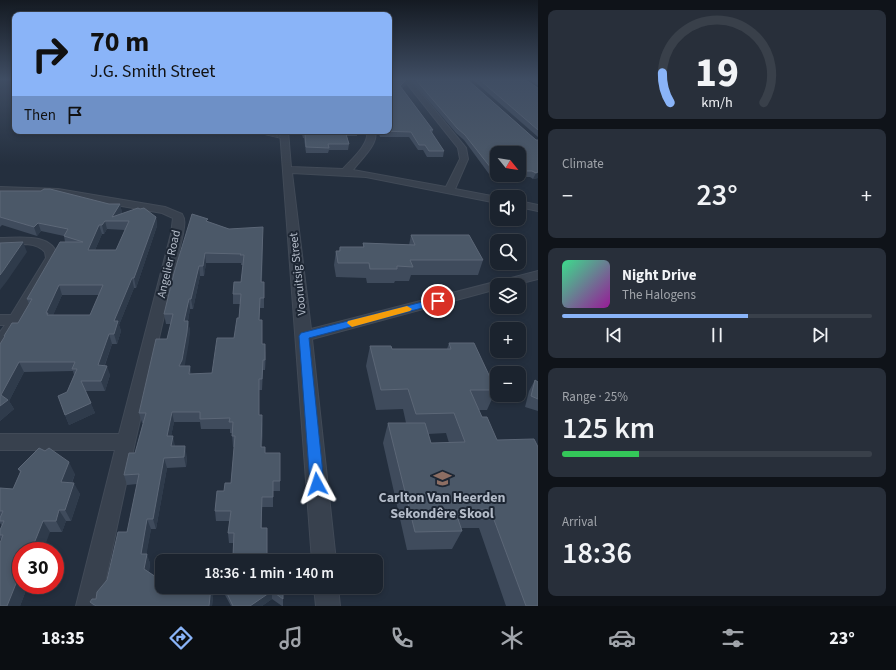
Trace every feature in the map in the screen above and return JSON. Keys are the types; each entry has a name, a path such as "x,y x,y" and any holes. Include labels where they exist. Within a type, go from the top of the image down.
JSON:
{"street":[{"path":"430,108 462,148 464,159 449,190"},
{"name":"Vooruitsig Street","path":"284,134 323,554"},
{"path":"346,172 368,145 372,134"},
{"path":"287,170 346,172 381,177 490,199"},
{"name":"Angelier Road","path":"0,190 58,192 165,210 178,216 179,222 177,234 126,442 88,606"},
{"path":"526,205 538,208"},
{"path":"0,242 35,242 45,245 51,251 52,258 0,345"},
{"path":"526,278 538,275"},
{"path":"304,336 490,287"},
{"path":"0,320 15,320"},
{"path":"0,442 126,442"},
{"path":"327,594 328,606"}],"lane":[{"path":"263,134 284,134"}],"building":[{"path":"392,108 417,108 433,130 430,130 444,151 429,151 425,145 419,145 411,132 392,131"},
{"path":"440,108 500,108 536,140 538,140 538,172 526,171 526,146 490,146 490,167 465,135"},
{"path":"513,108 538,108 538,130"},
{"path":"305,134 346,134 349,144 328,144 329,148 306,147"},
{"path":"44,189 50,189 109,204 120,204 112,217 138,208 144,208 156,217 134,278 132,278 114,321 118,321 114,334 109,334 98,365 107,366 101,381 81,381 91,403 65,415 58,396 67,392 77,369 72,369 75,362 19,362 1,395 8,400 0,406 0,344 4,336 12,323 18,323 32,299 27,299 60,242 83,242 64,236 68,229 38,223 34,227 0,217 0,191 41,191","holes":["105,221 129,221 116,250 88,250 99,225 102,225","59,285 103,285 90,315 47,315 48,313 46,313"]},
{"path":"192,214 208,219 206,221 229,229 263,227 261,282 264,282 264,298 260,298 259,320 262,320 262,344 265,344 265,360 263,360 262,379 259,379 259,415 262,415 261,447 265,447 265,453 280,453 280,481 273,481 273,497 262,497 261,528 267,528 267,554 233,554 234,533 228,533 231,511 215,511 217,491 224,491 225,483 231,483 235,436 232,436 233,422 229,422 230,418 200,419 200,412 172,412 167,436 173,436 171,446 185,446 184,457 164,458 153,519 147,519 141,554 147,554 144,569 155,576 155,594 210,594 209,606 96,606 90,602 92,599 96,599 97,592 107,580 118,532 127,532 139,474 124,475 129,453 135,453 146,413 139,413 156,339 167,339 173,314 164,314 174,273","holes":["205,253 241,254 240,255 244,255 241,282 234,282 233,294 241,294 239,318 237,318 234,338 217,338 212,373 189,374 190,366 179,366 182,360 187,332 188,321 184,321 199,266 203,266"]},
{"path":"411,235 469,235 483,260 410,260 413,267 397,266 397,269 370,269 369,263 338,263 336,251 340,251 340,247 364,247 363,243 415,245"},
{"path":"23,242 3,271 0,275 0,243"},
{"path":"449,343 474,343 490,377 490,390 470,390 482,417 487,417 497,440 534,439 538,447 538,606 526,606 490,509 455,510 462,531 415,532 388,423 425,423 431,443 465,442 454,413 416,414 408,389 381,390 370,346 391,346 392,349 451,349"},
{"path":"535,380 538,382 538,399 531,396"},
{"path":"39,448 45,451 49,448 69,462 61,482 74,483 65,510 59,510 56,521 43,521 35,542 12,542 12,594 7,606 0,606 0,543 3,535 0,535 0,530 4,521 0,521 3,511 0,511 0,488 13,489 21,471 18,469"},
{"path":"227,594 268,594 250,606 233,606"},
{"path":"276,594 283,594 283,599"}],"slow traffic":[{"path":"352,323 407,309"}],"place":[{"name":"Carlton Van Heerden Sekondêre Skool","path":"442,478"}],"route":[{"path":"317,484 304,336 438,301"}]}
